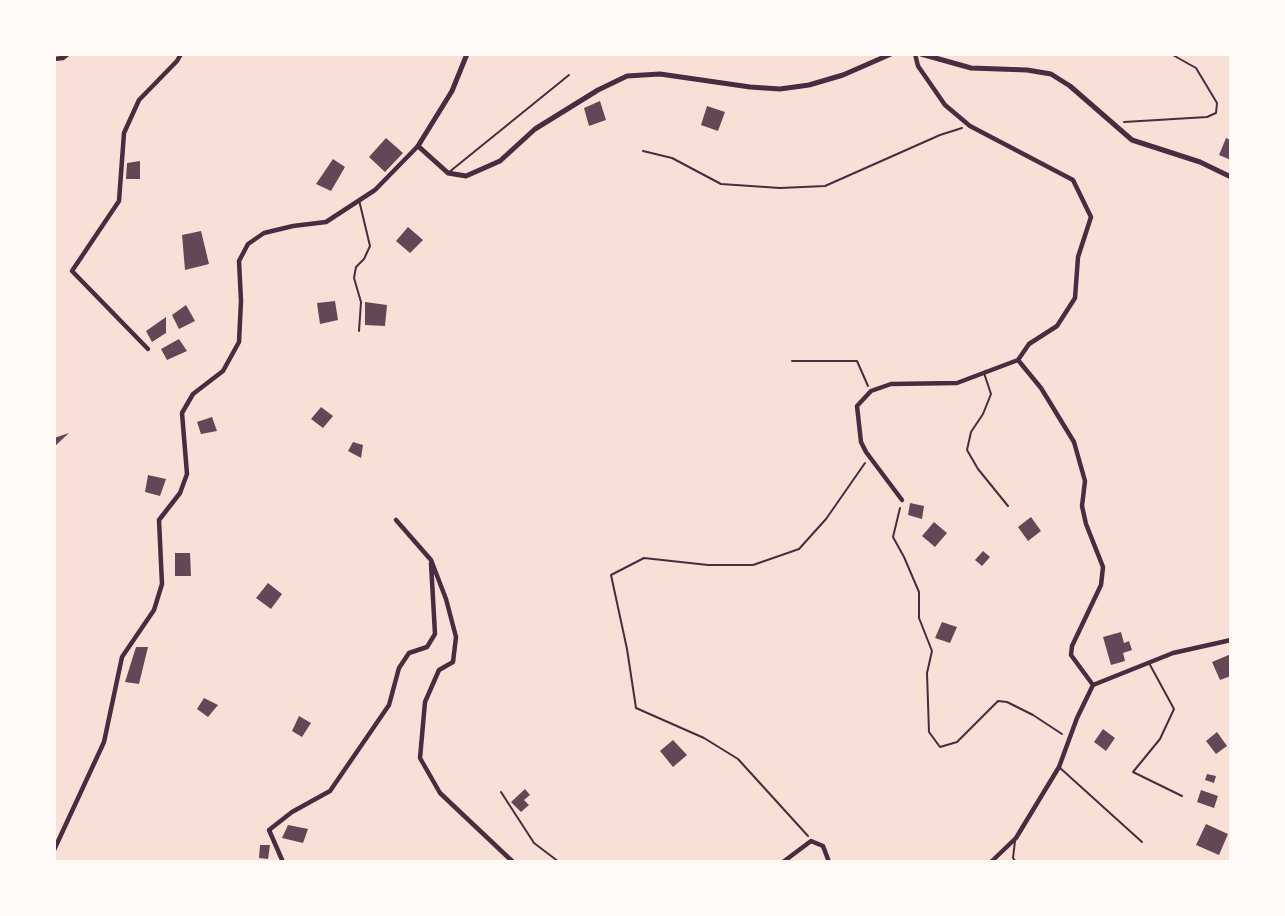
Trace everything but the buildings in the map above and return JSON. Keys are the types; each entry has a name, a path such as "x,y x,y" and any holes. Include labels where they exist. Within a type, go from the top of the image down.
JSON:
{"street":[{"path":"54,59 63,58 68,54"},
{"path":"148,349 72,271 119,201 124,133 139,100 181,54"},
{"path":"54,850 104,742 122,657 154,610 162,584 159,520 180,493 187,474 182,413 193,394 223,371 239,342 241,301 239,261 248,244 264,233 293,226 327,222 375,190 417,146 452,91 467,54"},
{"path":"417,146 448,173 466,176 500,161 535,129 598,90 627,76 660,74 780,89 809,85 843,75 891,54"},
{"path":"902,500 861,442 857,406 871,391 891,384 957,383 1018,360 1029,344 1057,326 1075,298 1078,257 1091,217 1073,180 970,126 945,105 918,66 915,54"},
{"path":"921,54 971,68 1027,70 1051,74 1070,86 1132,140 1200,162 1231,177"},
{"path":"1018,360 1041,388 1074,442 1085,481 1082,506 1086,524 1103,567 1101,585 1072,646 1071,655 1093,685"},
{"path":"396,520 430,560 446,598 456,637 453,662 439,670 425,702 420,758 440,793 513,862"},
{"path":"283,862 269,830 292,812 330,791 388,705 399,668 409,653 427,648 435,634 430,560"},
{"path":"991,862 1016,838 1059,767 1077,718 1093,685 1173,653 1231,640"},
{"path":"783,862 812,841 823,846 829,862"}],"lane":[{"path":"448,173 568,75"},
{"path":"358,331 361,302 354,278 356,267 364,259 370,246 359,200"},
{"path":"984,373 991,394 983,414 971,432 967,450 978,469 1008,506"},
{"path":"1149,663 1173,709 1160,740 1132,772 1182,796"},
{"path":"1059,767 1142,842"},
{"path":"1016,838 1013,858 1016,862"}],"path":[{"path":"1113,123 1207,117 1216,113 1217,103 1197,68 1171,54"},
{"path":"643,152 672,158 721,184 780,188 825,186 940,135 970,126"},
{"path":"792,361 857,361 871,391"},
{"path":"812,841 738,759 704,738 636,708 627,649 611,575 644,558 708,565 753,565 799,549 826,519 870,457"},
{"path":"902,500 893,537 919,592 919,618 932,651 927,673 929,732 940,747 957,742 998,701 1007,702 1070,739"},
{"path":"501,792 534,843 559,862"}]}
